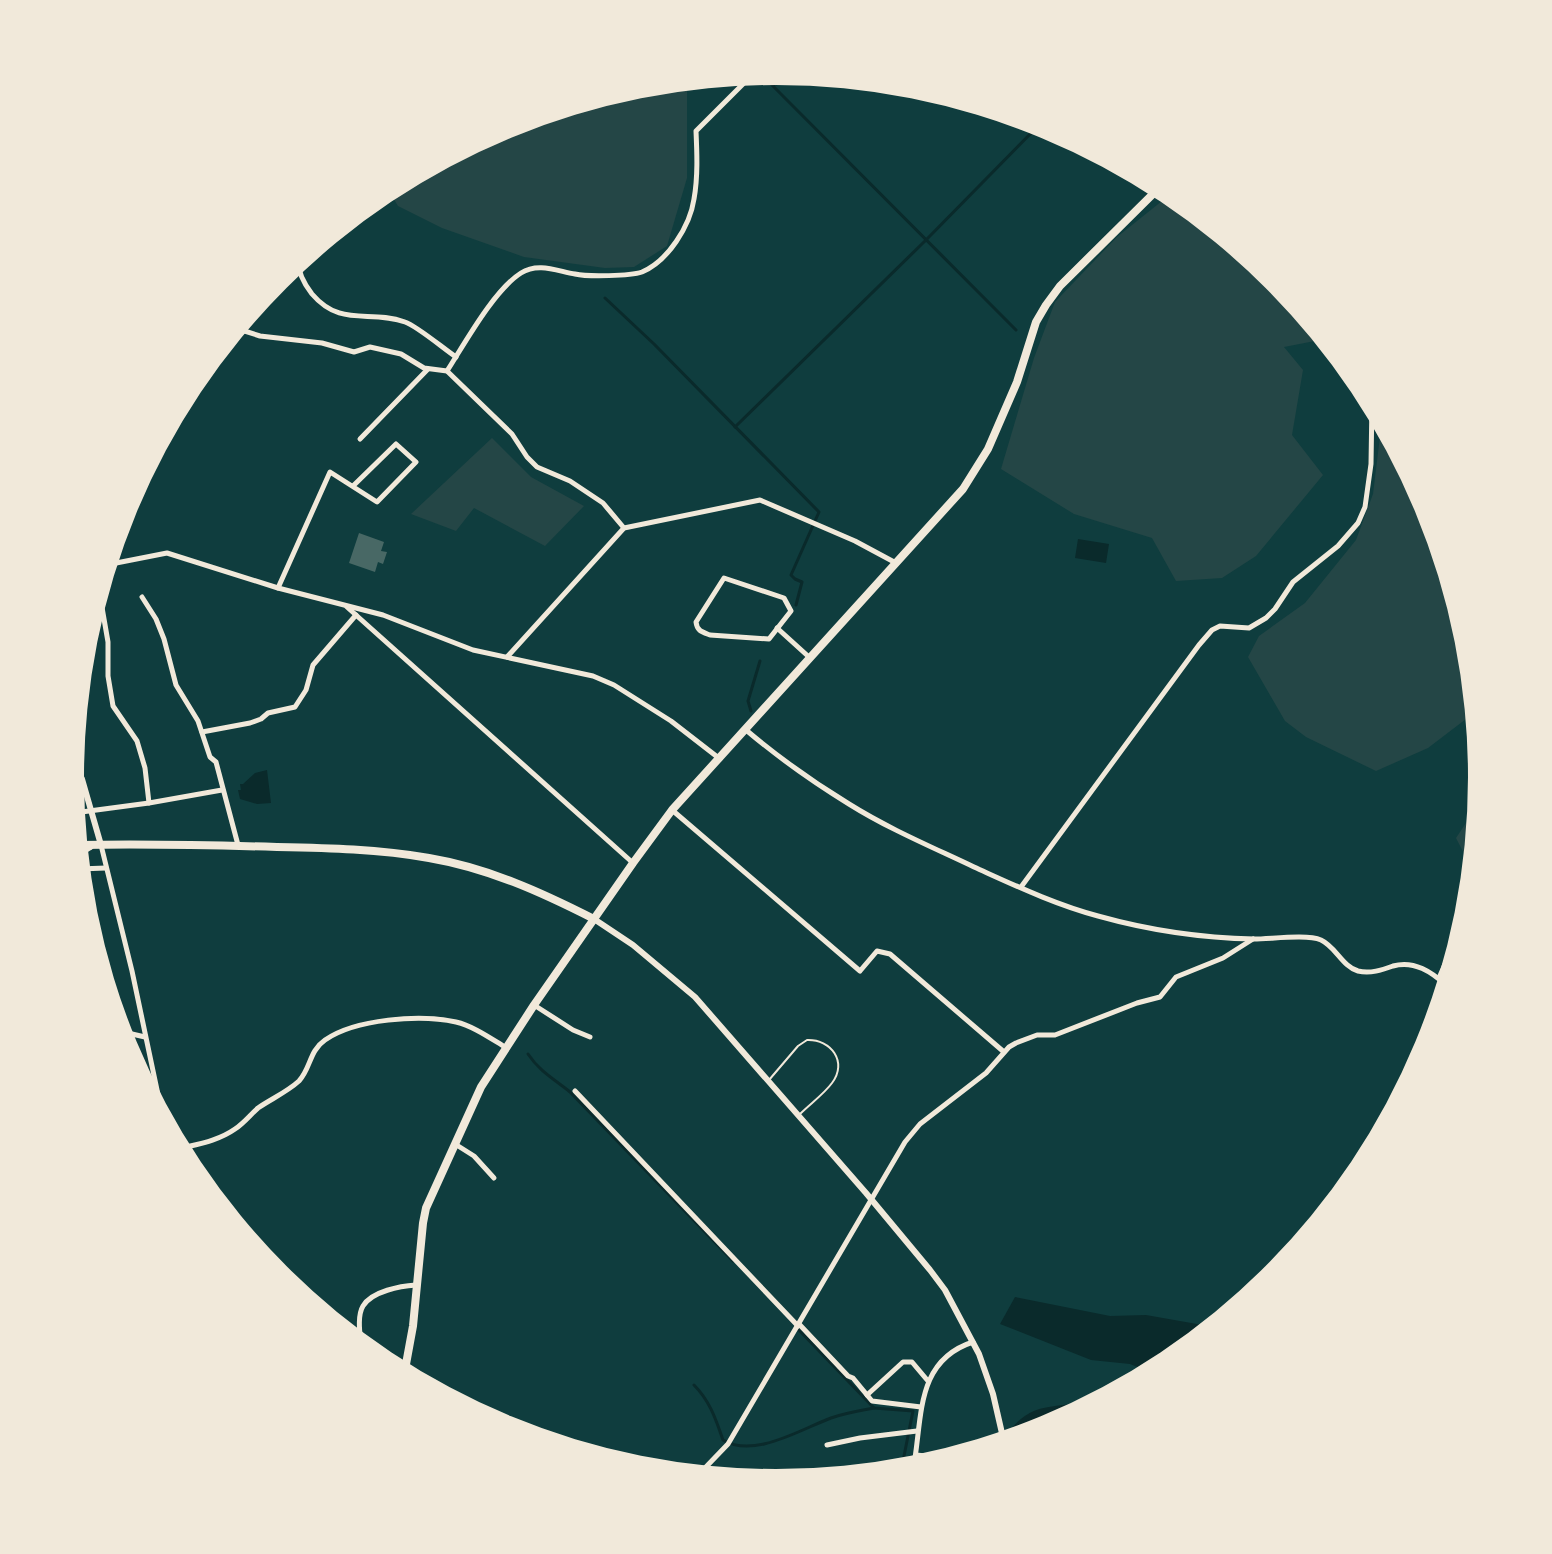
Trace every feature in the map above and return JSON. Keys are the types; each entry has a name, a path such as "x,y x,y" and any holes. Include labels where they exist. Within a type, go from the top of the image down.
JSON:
{"main road":[{"path":"407,1361 426,1208 476,1095 505,1047 672,810 972,477 1011,396 1036,322 1046,305 1060,286 1151,196"},
{"path":"88,845 370,850 431,858 491,873 540,891 594,919"}],"street":[{"path":"447,371 499,292 523,272 541,267 578,275 614,275 641,272 658,262 669,251 686,223 694,200 696,131 741,86"},
{"path":"301,275 306,287 335,313 406,322 456,357"},
{"path":"247,332 322,343 354,352 370,347 401,354 424,368 447,371 512,434 537,467 570,481 603,503 624,528"},
{"path":"360,439 428,369"},
{"path":"1021,887 1206,637 1220,626 1249,628 1266,618 1293,582 1338,546 1358,523 1365,507 1371,464 1372,426"},
{"path":"278,588 330,472 377,502 416,462 396,444 353,486"},
{"path":"507,657 624,528 760,500 855,541 896,563"},
{"path":"119,562 167,553 278,588 383,615 473,650 593,676 614,685 671,721 720,759"},
{"path":"724,578 784,598 791,611 777,628 769,639 747,638 710,635 696,628 696,622 724,578"},
{"path":"142,597 160,629 176,685 202,732 210,757 216,762 238,846"},
{"path":"346,606 633,863"},
{"path":"202,732 250,723 268,713 295,707 306,690 313,665 356,615"},
{"path":"104,616 113,706 139,744 149,803"},
{"path":"777,628 809,657"},
{"path":"745,729 849,805 903,834 1021,887 1098,916 1182,933 1253,939 1319,939 1334,950 1344,963 1360,971 1374,972 1411,964 1438,977"},
{"path":"84,786 132,971 156,1085"},
{"path":"85,812 222,790"},
{"path":"672,810 860,971 877,951 890,954 1004,1052"},
{"path":"88,850 98,845"},
{"path":"90,869 106,868"},
{"path":"594,919 633,945 695,997 930,1270 945,1290 973,1342 989,1381 1002,1430"},
{"path":"709,1466 728,1443 905,1142 920,1124 986,1073 1004,1052 1023,1039 1055,1035 1122,1008 1160,997 1176,977 1223,958 1253,939"},
{"path":"534,1005 590,1037"},
{"path":"192,1146 211,1142 237,1128 258,1108 300,1079 312,1053 324,1040 357,1025 422,1019 453,1022 505,1047"},
{"path":"134,1034 146,1037"},
{"path":"575,1091 872,1401 921,1407"},
{"path":"455,1143 474,1156 494,1178"},
{"path":"360,1330 363,1305 392,1288 418,1285"},
{"path":"916,1455 917,1431 928,1381 950,1352 973,1342"},
{"path":"867,1395 903,1362 912,1362 928,1381"},
{"path":"827,1445 917,1431"}],"lane":[{"path":"768,1081 807,1040 831,1047 836,1054 837,1075 798,1116"}],"shaded area":[{"path":"687,91 687,178 667,246 634,267 605,268 524,257 442,228 398,206 395,200 430,178 511,138 597,109"},
{"path":"1160,202 1232,257 1313,341 1284,347 1303,370 1292,435 1323,475 1256,556 1222,578 1176,581 1152,538 1074,514 1001,469 1034,358 1055,302 1117,237"},
{"path":"492,438 531,477 584,506 545,546 474,508 456,531 411,514"},
{"path":"1380,439 1397,471 1431,555 1455,642 1466,719 1428,748 1376,771 1306,737 1285,721 1248,657 1259,636 1305,603 1356,540 1373,494"},
{"path":"1078,539 1109,544 1106,563 1075,558"},
{"path":"267,770 271,803 257,804 240,799 240,784 255,773"},
{"path":"1467,821 1464,853 1456,838"},
{"path":"1015,1297 1110,1316 1146,1315 1199,1324 1137,1367 1091,1360 1000,1324"}],"building":[{"path":"359,533 384,542 381,551 387,552 383,564 378,562 375,572 349,563"}],"waterway":[{"path":"772,85 1016,330"},
{"path":"735,427 1030,134"},
{"path":"605,298 819,512 791,575 802,582 796,605"},
{"path":"751,711 748,701 760,661"},
{"path":"528,1054 542,1071 570,1092 733,1261"},
{"path":"796,1327 874,1408 913,1411 904,1457"},
{"path":"694,1385 708,1404 723,1440 735,1445 763,1444 836,1416 874,1408"}]}
